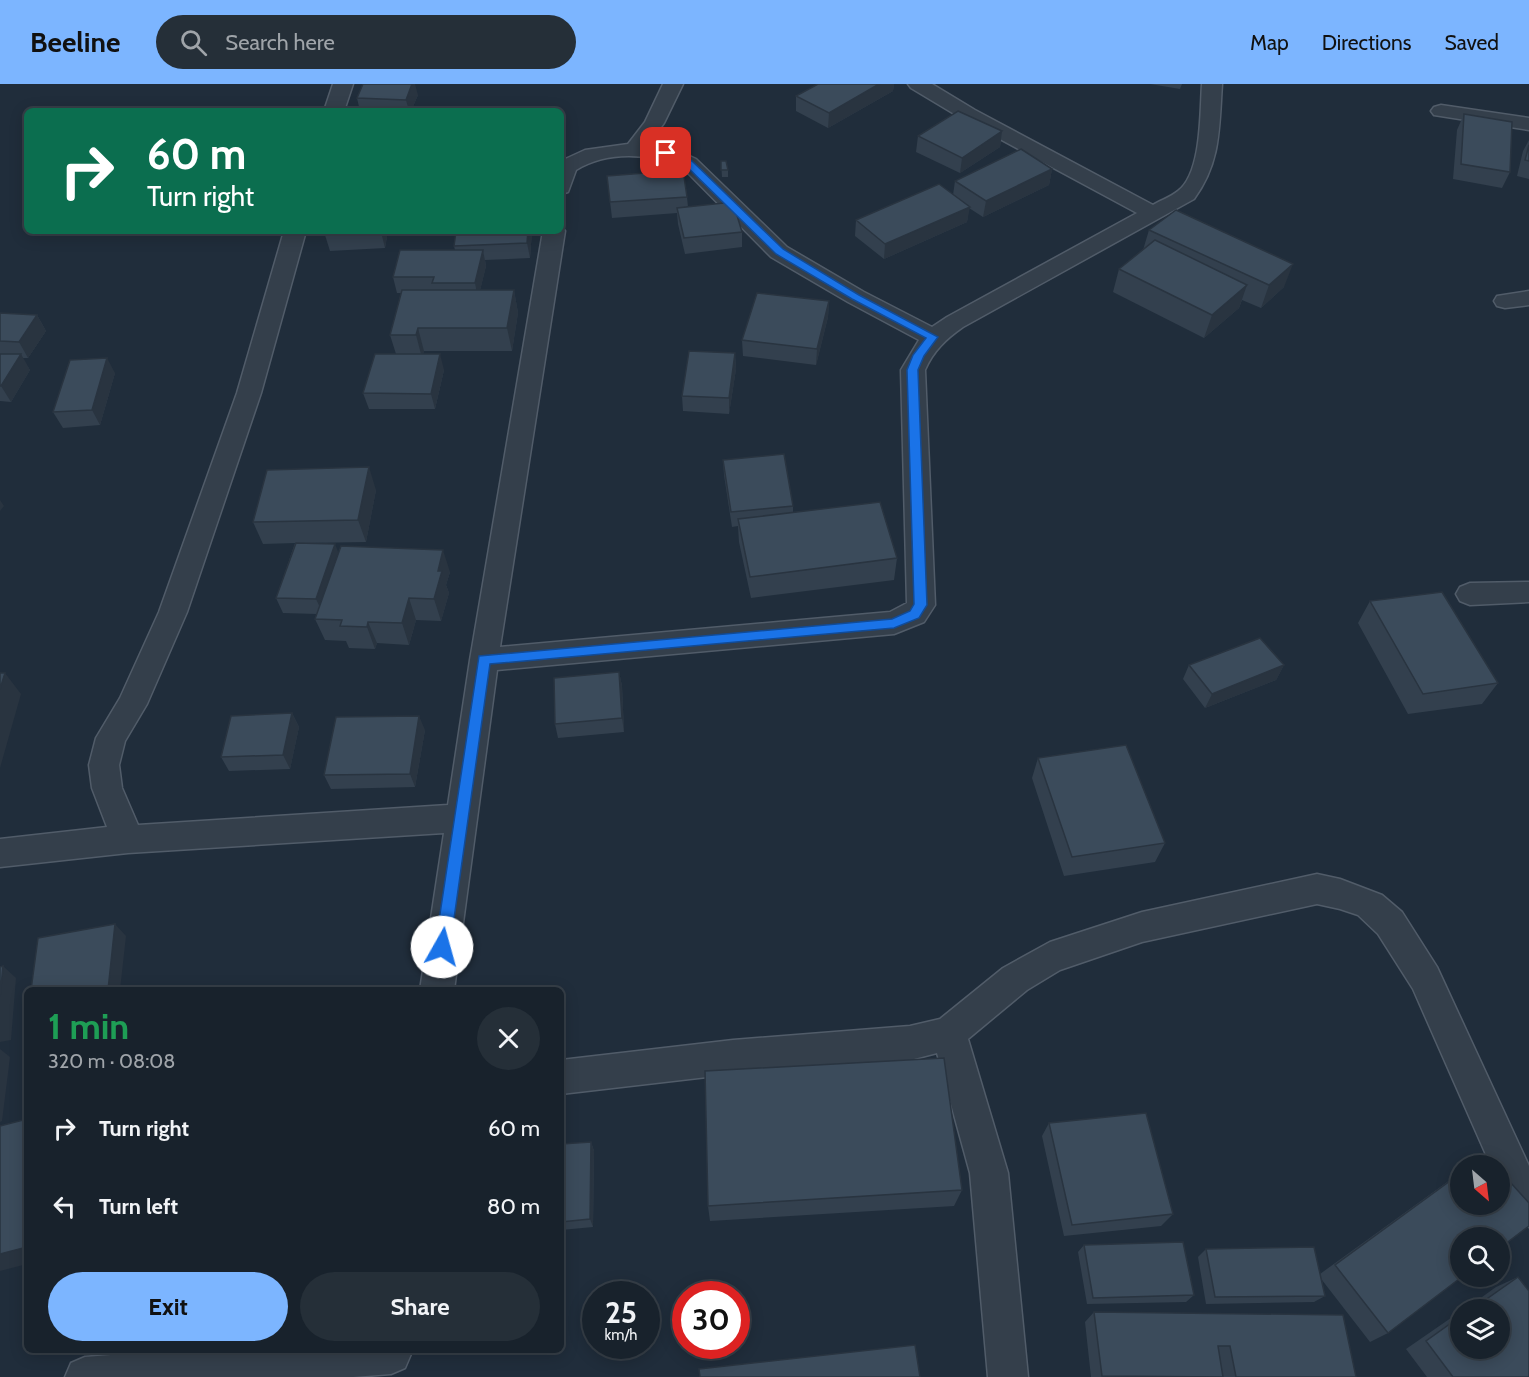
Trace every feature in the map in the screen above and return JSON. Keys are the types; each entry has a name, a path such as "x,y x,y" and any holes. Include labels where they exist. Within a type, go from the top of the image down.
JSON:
{"street":[{"path":"335,108 343,84"},
{"path":"633,151 654,123 673,84"},
{"path":"918,84 968,114 1153,213"},
{"path":"484,660 894,623 914,614 921,605 912,370 919,355 932,337 955,322 1186,195 1198,182 1206,160 1212,84"},
{"path":"1441,111 1529,124"},
{"path":"564,176 566,167 585,156 633,151 666,153 689,163 779,252 855,297 932,337"},
{"path":"128,839 107,788 104,765 111,738 132,704 173,612 249,393 294,234"},
{"path":"437,987 484,660 554,234"},
{"path":"1505,300 1529,298"},
{"path":"1470,594 1529,592"},
{"path":"0,852 128,839 461,818"},
{"path":"564,1077 733,1058 910,1043 949,1033 1015,979 1050,958 1142,927 1317,889 1340,894 1370,905 1390,923 1425,978 1529,1208"},
{"path":"949,1033 989,1173 1008,1377"},
{"path":"85,1377 390,1360"}],"building":[{"path":"363,84 412,84 406,100 357,98"},
{"path":"818,84 879,84 829,113 796,96"},
{"path":"958,111 1002,131 962,158 918,136"},
{"path":"1464,114 1512,122 1510,172 1461,164"},
{"path":"1529,145 1529,161 1525,160"},
{"path":"1021,149 1052,169 986,201 955,181"},
{"path":"721,161 726,161 728,170 721,170"},
{"path":"683,170 687,197 610,202 607,176"},
{"path":"939,184 970,207 885,244 856,220"},
{"path":"733,202 742,232 684,238 677,208"},
{"path":"1176,210 1293,264 1269,285 1149,230"},
{"path":"456,234 528,234 527,243 454,246"},
{"path":"1155,240 1247,285 1212,315 1119,269"},
{"path":"400,250 483,250 475,283 432,283 434,277 393,277"},
{"path":"402,290 514,290 507,328 418,328 416,335 390,335"},
{"path":"757,293 829,301 817,349 742,340"},
{"path":"0,313 37,315 19,342 0,341"},
{"path":"689,351 735,353 729,398 682,396"},
{"path":"0,354 21,354 1,386 0,386"},
{"path":"375,354 440,354 431,394 363,393"},
{"path":"107,358 92,410 53,412 70,360"},
{"path":"784,454 793,506 731,512 723,460"},
{"path":"369,467 358,520 253,522 267,470"},
{"path":"880,502 897,558 750,577 738,519"},
{"path":"296,543 335,544 316,599 276,598"},
{"path":"341,546 443,550 438,571 442,571 434,599 409,598 402,623 368,622 367,627 340,626 342,620 315,619"},
{"path":"1442,592 1498,683 1423,694 1370,601"},
{"path":"1260,638 1284,665 1212,694 1189,665"},
{"path":"619,672 622,718 555,724 554,678"},
{"path":"0,673 5,673 0,689"},
{"path":"292,713 283,755 221,757 231,716"},
{"path":"419,716 410,774 324,775 336,717"},
{"path":"1126,745 1165,843 1072,857 1038,758"},
{"path":"115,924 108,987 31,987 38,938"},
{"path":"3,966 0,997 0,967"},
{"path":"944,1058 962,1190 708,1206 705,1071"},
{"path":"1146,1113 1173,1214 1072,1225 1049,1123"},
{"path":"24,1120 24,1248 0,1254 0,1126"},
{"path":"591,1142 590,1219 564,1222 564,1144"},
{"path":"1450,1181 1450,1215 1510,1215 1510,1182 1529,1203 1529,1226 1510,1240 1510,1227 1450,1227 1450,1286 1388,1333 1335,1265"},
{"path":"1183,1242 1194,1295 1093,1298 1084,1245"},
{"path":"1314,1247 1325,1296 1215,1297 1206,1249"},
{"path":"1518,1277 1529,1291 1529,1377 1453,1377 1426,1341 1450,1324 1450,1359 1510,1359 1510,1299 1487,1299 1504,1287 1510,1287 1510,1283"},
{"path":"1094,1312 1343,1315 1356,1377 1236,1377 1230,1346 1218,1346 1223,1377 1102,1376"},
{"path":"915,1345 920,1377 700,1377 699,1369"}],"route":[{"path":"442,947 484,660 894,623 904,621 921,605 912,370 932,337 855,297 779,252 689,163 666,153"}]}
